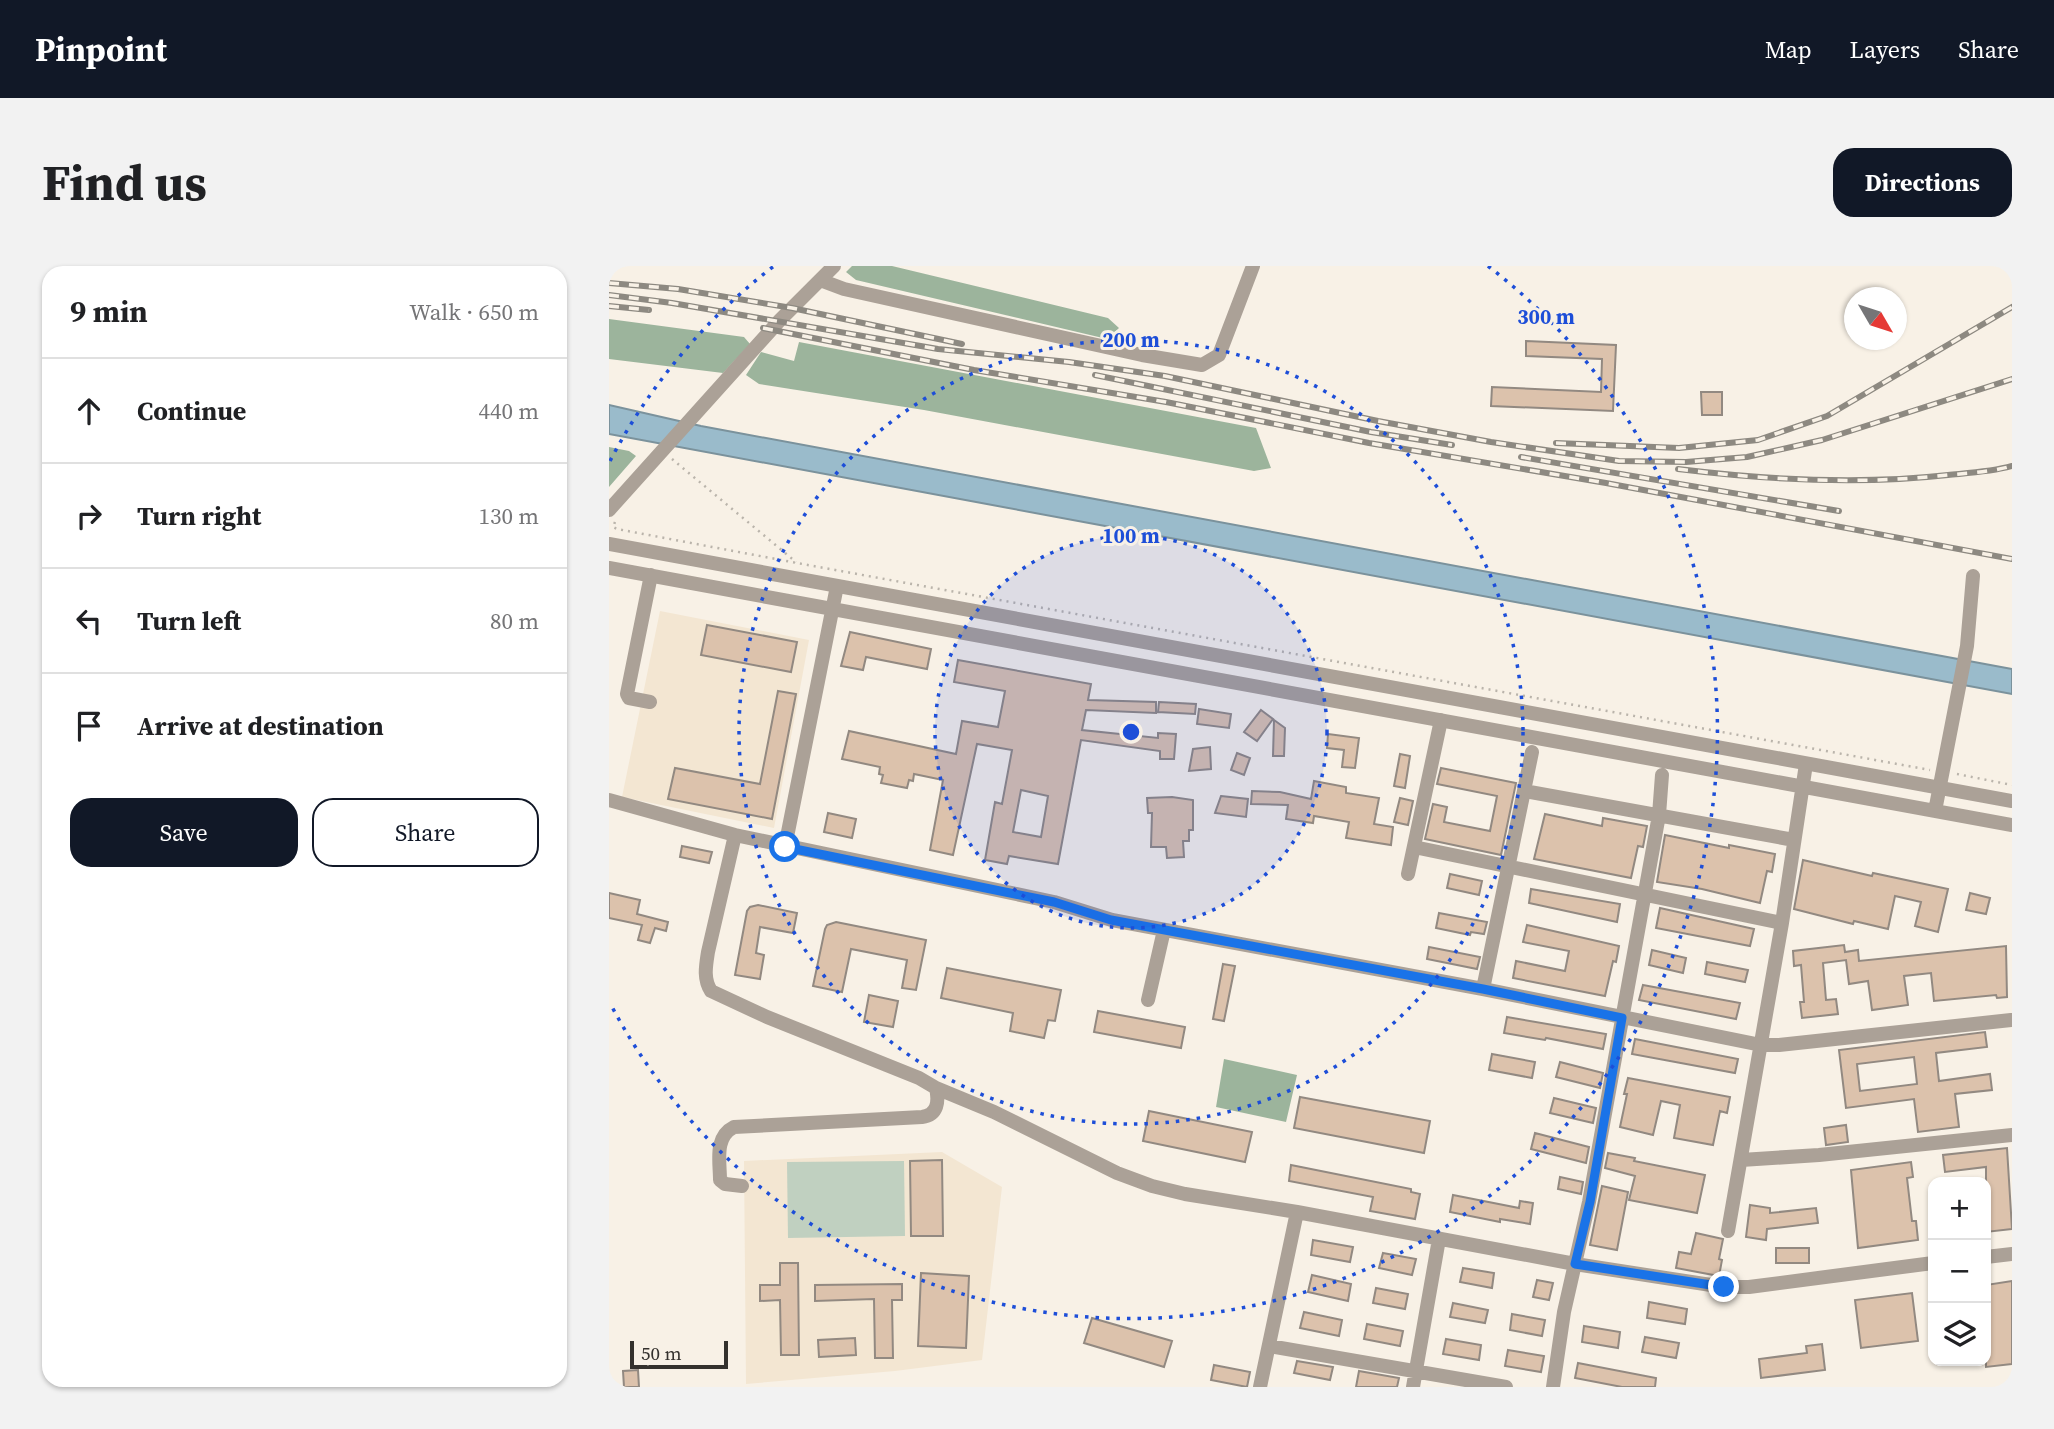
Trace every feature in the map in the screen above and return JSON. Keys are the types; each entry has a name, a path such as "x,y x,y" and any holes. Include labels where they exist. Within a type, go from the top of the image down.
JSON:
{"street":[{"path":"613,513 660,452 780,320 834,266"},
{"path":"820,280 844,289 1142,355 1202,365 1219,355 1253,266"},
{"path":"609,544 2012,801"},
{"path":"609,568 2012,825"},
{"path":"650,702 629,698 627,694 651,575"},
{"path":"1935,811 1967,646 1973,576"},
{"path":"785,847 837,586"},
{"path":"1408,874 1441,720"},
{"path":"1483,989 1532,752"},
{"path":"1728,1231 1762,1045 1806,764"},
{"path":"1553,1387 1564,1312 1590,1202 1659,815 1662,775"},
{"path":"1524,791 1794,840"},
{"path":"609,800 785,847 1054,902 1111,920 1483,989 1762,1045 2011,1020"},
{"path":"735,835 705,971 711,990 767,1017 908,1073 1117,1173 1152,1186 1575,1264 1724,1287 1749,1287 1928,1264"},
{"path":"1414,847 1782,923"},
{"path":"1148,1000 1164,930"},
{"path":"742,1186 725,1184 720,1180 719,1147 726,1130 734,1127 930,1116 935,1111 939,1098 936,1088"},
{"path":"1741,1160 1819,1156 2012,1135"},
{"path":"1260,1387 1297,1212"},
{"path":"1413,1387 1439,1239"},
{"path":"1991,1256 2012,1254"},
{"path":"1269,1346 1506,1387"}],"path":[{"path":"660,452 670,457 797,563"},
{"path":"613,513 613,527 617,529 2012,785"}],"shaded area":[{"path":"660,611 809,640 774,828 622,797"},
{"path":"942,1152 1002,1187 982,1360 895,1371 746,1384 744,1161"}],"green space":[{"path":"852,266 892,266 1108,318 1119,328 1107,339 856,280 846,272"},
{"path":"609,319 744,337 750,344 723,373 609,359"},
{"path":"799,342 1256,428 1271,468 1254,471 924,410 759,384 746,375 761,352 794,361"},
{"path":"609,447 629,451 636,456 609,487"},
{"path":"1224,1059 1297,1075 1286,1122 1216,1107"},
{"path":"904,1161 905,1236 788,1238 787,1162"}],"water":[{"path":"609,405 701,426 2012,669 2012,694 609,434"}],"building":[{"path":"1526,341 1616,345 1613,411 1491,406 1492,387 1601,392 1602,359 1526,356"},
{"path":"1701,392 1722,392 1722,415 1702,415"},
{"path":"707,625 797,642 791,672 701,655"},
{"path":"850,632 931,649 927,669 866,657 863,670 841,666"},
{"path":"958,660 1091,684 1088,700 1156,702 1156,713 1086,710 1082,730 1158,738 1158,733 1176,734 1174,759 1160,759 1160,751 1081,740 1058,864 1009,856 1007,864 985,860 995,802 1002,804 1012,750 977,744 953,855 930,850 943,780 914,774 913,781 909,780 907,788 881,783 883,775 879,774 880,767 842,759 849,731 956,754 962,721 998,727 1005,691 954,682","holes":["1021,790 1048,796 1041,837 1013,832"]},
{"path":"778,691 796,694 772,819 668,799 675,768 760,784"},
{"path":"1159,702 1196,704 1195,714 1158,712"},
{"path":"1199,709 1231,714 1229,728 1197,724"},
{"path":"1261,710 1273,719 1257,741 1244,732"},
{"path":"1274,720 1285,728 1284,756 1273,756"},
{"path":"1328,734 1359,738 1355,768 1342,767 1344,750 1327,748"},
{"path":"1210,747 1211,769 1189,771 1193,749"},
{"path":"1237,753 1250,758 1244,775 1231,770"},
{"path":"1400,754 1410,756 1405,788 1394,786"},
{"path":"1441,768 1516,783 1501,855 1425,839 1433,804 1447,807 1444,822 1490,831 1497,796 1437,784"},
{"path":"1314,781 1346,787 1346,793 1379,798 1374,824 1393,827 1391,845 1346,838 1349,822 1314,816 1313,823 1286,819 1288,805 1251,804 1252,791 1280,792 1311,799"},
{"path":"1221,796 1248,799 1246,817 1215,813"},
{"path":"1147,798 1193,800 1193,830 1189,830 1189,841 1183,841 1184,857 1167,858 1166,847 1151,847 1152,813 1148,813"},
{"path":"1400,798 1413,801 1408,825 1394,822"},
{"path":"828,813 856,819 852,838 824,832"},
{"path":"1545,814 1602,826 1603,818 1647,826 1643,847 1638,846 1631,878 1534,859"},
{"path":"1665,835 1775,854 1772,872 1767,871 1760,903 1702,889 1657,882"},
{"path":"682,846 712,852 709,863 680,857"},
{"path":"1803,860 1872,876 1873,873 1948,889 1938,932 1915,926 1921,902 1895,896 1888,929 1854,921 1853,924 1794,909"},
{"path":"1450,874 1482,881 1479,895 1447,888"},
{"path":"1531,889 1620,904 1617,922 1529,903"},
{"path":"609,893 640,900 637,914 668,922 666,931 655,928 650,943 638,940 642,925 609,918"},
{"path":"1970,893 1990,898 1986,914 1966,910"},
{"path":"758,905 797,913 793,933 760,927 756,953 764,955 760,979 735,975 747,911"},
{"path":"1660,908 1754,929 1750,946 1656,928"},
{"path":"1439,913 1487,922 1484,934 1471,932 1470,935 1436,928"},
{"path":"836,922 926,940 916,990 902,988 907,960 851,949 842,992 813,986 825,929 827,925"},
{"path":"1527,925 1619,946 1605,996 1513,978 1516,961 1565,971 1569,951 1523,942"},
{"path":"1844,945 1845,952 1858,950 1859,961 2006,946 2007,997 1997,998 1996,995 1934,1001 1931,973 1904,976 1908,1005 1872,1010 1868,981 1849,984 1846,960 1823,963 1826,1000 1836,999 1838,1014 1802,1018 1800,1002 1804,1002 1801,965 1794,966 1793,951"},
{"path":"1429,947 1480,957 1477,969 1427,959"},
{"path":"1652,950 1686,958 1683,973 1649,965"},
{"path":"1707,962 1748,970 1745,982 1705,974"},
{"path":"1223,964 1235,966 1224,1021 1213,1019"},
{"path":"947,968 1061,990 1055,1021 1048,1020 1044,1038 1010,1031 1013,1013 941,998"},
{"path":"1643,985 1740,1003 1736,1019 1639,1000"},
{"path":"869,995 898,1001 893,1027 864,1022"},
{"path":"1098,1011 1185,1027 1181,1048 1094,1032"},
{"path":"1507,1017 1606,1034 1603,1049 1504,1033"},
{"path":"1985,1032 1987,1047 1936,1053 1939,1081 1990,1074 1992,1090 1955,1094 1959,1127 1918,1132 1914,1099 1846,1108 1839,1050","holes":["1914,1057 1917,1084 1860,1091 1857,1064"]},
{"path":"1635,1039 1738,1059 1735,1073 1632,1054"},
{"path":"1492,1054 1535,1062 1532,1078 1489,1070"},
{"path":"1560,1062 1603,1073 1600,1088 1556,1077"},
{"path":"1628,1078 1730,1097 1727,1113 1720,1111 1713,1145 1674,1138 1680,1105 1661,1101 1653,1135 1620,1127"},
{"path":"1300,1097 1430,1121 1424,1153 1294,1128"},
{"path":"1554,1098 1596,1108 1593,1123 1550,1113"},
{"path":"1149,1111 1252,1132 1245,1162 1143,1141"},
{"path":"1846,1125 1848,1142 1826,1145 1824,1128"},
{"path":"1535,1133 1589,1147 1586,1163 1531,1149"},
{"path":"2007,1148 2012,1229 1991,1231 1991,1177 1986,1177 1986,1167 1945,1172 1943,1155"},
{"path":"1608,1153 1705,1175 1697,1213 1629,1200 1635,1176 1605,1168"},
{"path":"942,1160 943,1236 911,1236 910,1161"},
{"path":"1911,1162 1913,1177 1907,1178 1912,1221 1916,1221 1918,1240 1858,1248 1851,1170"},
{"path":"1291,1165 1411,1189 1411,1192 1420,1194 1415,1219 1370,1211 1373,1197 1289,1181"},
{"path":"1560,1177 1583,1182 1581,1194 1558,1189"},
{"path":"1602,1186 1628,1192 1617,1250 1590,1245"},
{"path":"1453,1195 1519,1208 1520,1201 1533,1203 1530,1224 1500,1219 1500,1222 1450,1212"},
{"path":"1750,1205 1770,1208 1770,1213 1816,1208 1818,1223 1767,1229 1766,1240 1746,1237"},
{"path":"1696,1233 1723,1239 1719,1276 1676,1268 1679,1252 1691,1254"},
{"path":"1313,1240 1353,1247 1350,1262 1311,1255"},
{"path":"1776,1248 1809,1248 1809,1263 1776,1263"},
{"path":"1383,1253 1416,1259 1412,1275 1379,1268"},
{"path":"780,1263 798,1263 799,1355 781,1355 780,1300 760,1301 760,1285 780,1285"},
{"path":"1463,1268 1494,1273 1492,1288 1460,1282"},
{"path":"921,1273 969,1276 966,1348 918,1346"},
{"path":"1312,1275 1351,1284 1348,1301 1308,1292"},
{"path":"1537,1280 1553,1283 1549,1300 1533,1297"},
{"path":"2012,1281 2012,1364 1986,1367 1991,1366 1991,1284"},
{"path":"902,1284 902,1300 892,1300 893,1358 875,1358 874,1299 815,1301 815,1285"},
{"path":"1376,1288 1408,1294 1405,1309 1373,1303"},
{"path":"1912,1293 1918,1341 1861,1348 1855,1300"},
{"path":"1649,1302 1687,1309 1685,1324 1647,1318"},
{"path":"1453,1303 1488,1310 1485,1323 1450,1317"},
{"path":"1304,1312 1342,1320 1339,1336 1300,1328"},
{"path":"1512,1314 1545,1320 1542,1336 1510,1330"},
{"path":"1092,1318 1172,1341 1164,1367 1084,1343"},
{"path":"1367,1324 1403,1331 1400,1346 1364,1339"},
{"path":"1584,1326 1620,1332 1618,1348 1582,1342"},
{"path":"1645,1337 1679,1343 1676,1358 1642,1352"},
{"path":"855,1338 856,1355 819,1357 818,1340"},
{"path":"1446,1339 1481,1345 1479,1360 1443,1354"},
{"path":"1822,1344 1825,1370 1761,1378 1759,1359 1807,1353 1806,1346"},
{"path":"1508,1350 1544,1356 1541,1372 1505,1366"},
{"path":"1297,1361 1333,1367 1330,1380 1294,1373"},
{"path":"1578,1363 1656,1378 1655,1387 1622,1387 1575,1378"},
{"path":"1214,1365 1250,1372 1247,1387 1211,1380"},
{"path":"638,1370 639,1387 624,1387 623,1371"},
{"path":"1359,1371 1399,1378 1397,1387 1356,1387"}],"railway":[{"path":"609,283 678,289 792,308 962,344"},
{"path":"609,295 672,303 938,349 1069,362 1165,376 1378,421 1491,442 1619,461 1686,462 1747,457 1822,440 2012,379"},
{"path":"609,306 649,310"},
{"path":"1556,443 1679,448 1758,440 1827,416 2012,307"},
{"path":"763,328 974,370 1166,402 1369,443 1606,483 2012,559"},
{"path":"1095,375 1371,432 1452,445"},
{"path":"1521,457 1839,511"},
{"path":"1678,469 1779,478 1881,480 1980,472 2012,466"}],"route":[{"path":"785,847 1054,902 1111,920 1483,989 1622,1018 1590,1202 1575,1264 1724,1287"}]}
